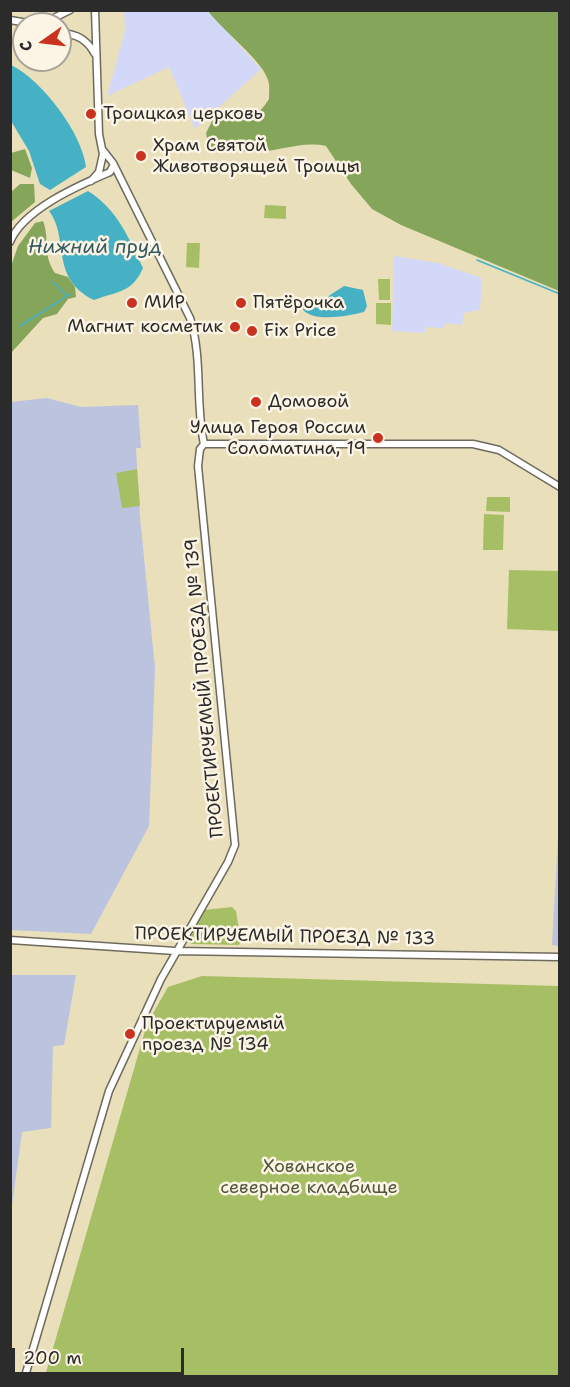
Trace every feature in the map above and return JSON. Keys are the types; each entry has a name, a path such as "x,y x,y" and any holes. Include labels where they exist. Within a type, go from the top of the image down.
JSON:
{"street":[{"path":"91,181 100,166 102,149 95,10"},
{"path":"72,35 85,40 97,57"},
{"name":"ПРОЕКТИРУЕМЫЙ ПРОЕЗД № 139","path":"102,149 174,283 192,324 196,346 197,395 204,444 200,448 198,466 235,845 228,862 175,951"},
{"path":"100,166 111,163 109,173"},
{"path":"100,166 109,173 117,175 123,185"},
{"path":"10,242 21,225 37,211 109,173"},
{"path":"204,444 473,444 500,450 560,487"},
{"name":"ПРОЕКТИРУЕМЫЙ ПРОЕЗД № 133","path":"10,940 175,951 560,957"},
{"path":"25,1377 109,1091 175,951"}],"shaded area":[{"path":"124,11 208,11 261,69 195,129 169,67 107,96 125,31"},
{"path":"394,256 438,263 482,278 480,310 464,313 462,325 445,323 444,328 425,327 425,333 392,331"},
{"path":"47,398 81,407 138,405 141,448 136,448 140,517 155,668 149,826 91,934 11,930 10,402"},
{"path":"559,820 560,946 552,945"},
{"path":"11,975 76,975 64,1045 53,1046 51,1128 22,1132 11,1212"}],"green space":[{"path":"208,11 559,11 559,291 401,225 372,209 351,184 326,146 306,145 257,152 209,148 206,133 215,115 240,120 252,117 269,99 269,89 268,80 258,63"},
{"path":"25,149 32,168 30,178 11,170 11,153"},
{"path":"20,184 34,184 35,202 11,222 11,192"},
{"path":"265,205 286,206 286,219 264,218"},
{"path":"43,221 51,266 55,273 68,277 75,287 76,297 68,299 57,314 43,318 11,353 10,269 18,246 35,223"},
{"path":"187,243 200,243 199,268 186,267"},
{"path":"378,279 390,279 390,300 379,300"},
{"path":"376,303 391,303 391,325 376,324"},
{"path":"137,469 140,506 122,508 116,473"},
{"path":"487,497 510,497 510,512 486,511"},
{"path":"484,514 504,515 503,550 483,550"},
{"path":"509,570 559,571 559,631 507,629"},
{"path":"232,907 236,911 241,941 239,945 192,944 188,941 204,910"},
{"name":"Хованское северное кладбище","path":"202,976 559,986 559,1376 45,1376 147,1024 168,987"}],"water":[{"path":"11,65 12,72 23,72 59,109 77,139 86,167 50,190 40,184 29,151 11,121"},
{"name":"Нижний пруд","path":"88,191 107,206 114,215 127,235 143,268 129,287 94,300 80,291 71,281 62,257 59,233 49,211"},
{"path":"344,286 363,290 367,306 364,312 339,317 319,317 305,312 301,306 304,301 324,304 330,295"}],"waterway":[{"path":"477,260 560,294"},
{"path":"53,282 67,296"},
{"path":"20,326 70,294"}],"place":[{"name":"Троицкая церковь","path":"91,114"},
{"name":"Храм Святой Животворящей Троицы","path":"141,156"},
{"name":"МИР","path":"132,303"},
{"name":"Пятёрочка","path":"241,303"},
{"name":"Магнит косметик","path":"235,327"},
{"name":"Fix Price","path":"252,331"},
{"name":"Домовой","path":"256,402"},
{"name":"Улица Героя России Соломатина, 19","path":"378,438"},
{"name":"Проектируемый проезд № 134","path":"130,1034"}]}
